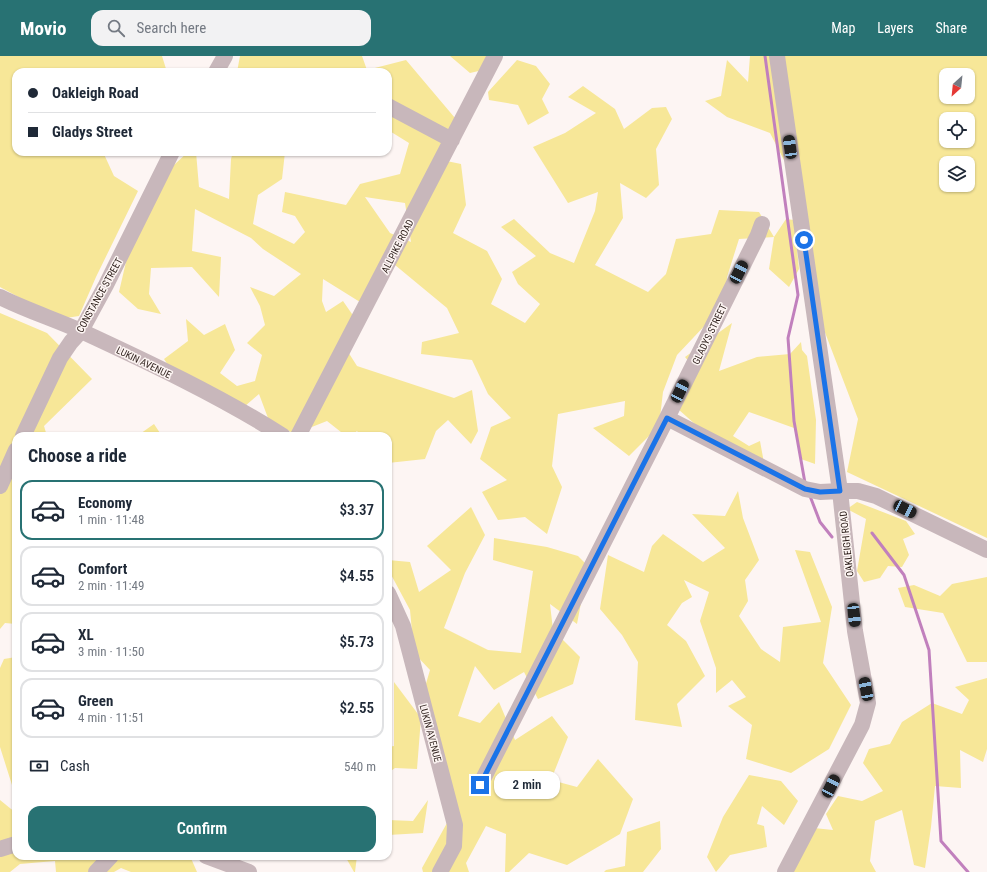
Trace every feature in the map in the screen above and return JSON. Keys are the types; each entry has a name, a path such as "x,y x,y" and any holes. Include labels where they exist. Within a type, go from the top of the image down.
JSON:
{"street":[{"path":"218,68 225,56"},
{"name":"ALLPIKE ROAD","path":"300,432 495,56"},
{"name":"OAKLEIGH ROAD","path":"777,56 840,491 855,631 868,703 862,725 785,872"},
{"path":"392,108 452,140"},
{"name":"CONSTANCE STREET","path":"24,432 60,358 81,331 106,285 170,156"},
{"name":"GLADYS STREET","path":"480,785 667,418 758,235 762,224"},
{"name":"LUKIN AVENUE","path":"0,296 81,331 186,382 276,432"},
{"path":"667,418 805,489 820,492 858,491 876,496 987,550"},
{"path":"0,486 12,459"},
{"name":"LUKIN AVENUE","path":"392,602 403,626 456,825 454,846 440,872"},
{"path":"0,849 12,845"},
{"path":"96,872 107,860"},
{"path":"217,860 249,872"}],"shaded area":[{"path":"0,56 162,56 166,68 12,68 12,156 105,156 114,176 138,191 96,277 79,316 59,319 0,287"},
{"path":"240,56 362,56 366,68 238,68"},
{"path":"450,56 500,56 496,67 470,73"},
{"path":"750,56 779,56 786,164 770,133 727,117 705,101 721,96 727,60 748,82"},
{"path":"783,56 987,56 987,538 847,472 858,419 821,322"},
{"path":"406,60 455,118 437,159 461,164 466,205 453,233 487,251 502,279 491,304 525,323 540,304 518,284 512,272 536,256 501,227 514,219 550,253 574,263 595,211 598,192 568,203 533,147 565,133 596,113 568,97 583,86 615,109 624,129 652,108 666,107 672,119 656,149 659,185 646,198 620,183 623,218 595,265 648,292 666,274 676,239 711,234 719,210 759,212 774,237 739,239 727,277 726,303 677,355 663,392 659,426 629,456 593,428 624,416 625,401 558,414 552,466 562,487 547,534 525,517 498,520 482,492 507,480 480,459 491,427 511,418 488,394 472,360 421,354 422,342 459,333 447,308 395,265 368,307 323,279 322,301 326,312 343,301 361,327 343,344 357,366 454,398 472,390 478,431 471,444 448,420 436,431 425,459 392,463 392,432 341,432 327,421 299,432 291,432 268,418 259,394 244,407 170,368 164,359 188,341 186,319 204,335 225,324 235,350 220,373 237,386 255,381 262,355 247,343 265,325 260,306 250,287 274,296 301,274 263,249 251,238 195,209 192,251 221,257 219,297 192,267 151,268 149,294 161,314 138,309 119,292 132,236 161,177 184,156 196,156 199,187 229,199 232,156 285,156 282,179 258,195 253,224 294,244 305,232 295,216 282,212 285,192 346,205 360,184 400,174 409,143 392,132 392,68 375,68","holes":["365,197 405,203 411,242 390,233"]},
{"path":"517,60 536,66 550,84 542,99 549,113 528,125 518,105 489,100 488,92"},
{"path":"786,219 794,220 799,269 789,287 769,269 774,237"},
{"path":"0,313 47,333 92,379 44,426 46,432 12,432 12,624 5,623 0,629"},
{"path":"732,323 719,371 757,357 790,354 801,342 802,350 807,356 816,420 815,464 801,459 794,428 749,412 733,436 749,446 760,441 764,463 714,441 678,409 696,370 685,357"},
{"path":"154,424 159,432 143,432"},
{"path":"738,491 743,518 759,560 745,580 748,601 739,616 761,649 780,662 783,627 821,622 795,550 810,552 832,607 823,663 851,705 829,749 791,773 746,759 752,725 728,706 746,697 732,680 716,693 716,668 700,621 709,592 684,580 692,597 682,603 667,625 686,641 705,676 677,704 682,727 635,720 638,662 622,635 600,609 608,555 644,572 652,546 663,534 703,562 725,548 692,514 725,516"},
{"path":"857,502 906,521 915,534 903,539 909,555 902,567 888,566 880,578 864,582 857,571 866,519 847,509"},
{"path":"471,507 485,535 465,573 444,628 488,650 521,653 533,571 493,560 494,538 547,547 578,556 588,566 577,624 550,604 553,630 580,657 573,684 538,699 524,672 494,690 475,666 458,716 480,723 499,702 515,740 552,716 568,737 551,780 577,787 598,759 633,799 620,834 567,865 529,853 509,872 505,872 506,834 486,826 466,863 469,872 423,872 422,868 457,805 425,687 430,670 414,653 410,610 392,576 392,560 410,562 419,592 451,570 427,546"},
{"path":"987,577 987,662 967,662 943,613 905,607 898,588 914,585 940,596 952,584"},
{"path":"12,658 12,785 0,747 0,668 4,659"},
{"path":"987,678 987,749 983,762 960,750 961,788 935,786 925,868 914,865 902,810 875,821 870,861 876,872 788,872 814,828 833,830 826,814 838,796 862,801 883,791 863,763 869,749 890,744 902,722 932,703 962,714 969,700 955,687"},
{"path":"394,682 421,718 417,769 395,768 392,770 392,746 394,746"},
{"path":"749,775 781,781 798,801 784,825 762,806 757,824 764,826 767,847 730,855 716,872 707,857 723,817"},
{"path":"0,800 12,810 12,860 192,860 197,872 131,872 121,868 114,872 56,872 55,861 20,864 10,872 0,872"},
{"path":"428,800 423,833 392,835 392,820 413,821"},
{"path":"660,821 661,849 643,872 604,872 606,870 625,866 627,832"},
{"path":"347,860 356,860 354,872"}],"waterway":[{"path":"765,56 798,295 788,338 794,421 805,483"},
{"path":"810,496 820,522 832,537"},
{"path":"872,533 904,575 929,650 941,841 968,872"}],"route":[{"path":"480,785 667,418 805,489 820,492 840,491 804,240"}]}
